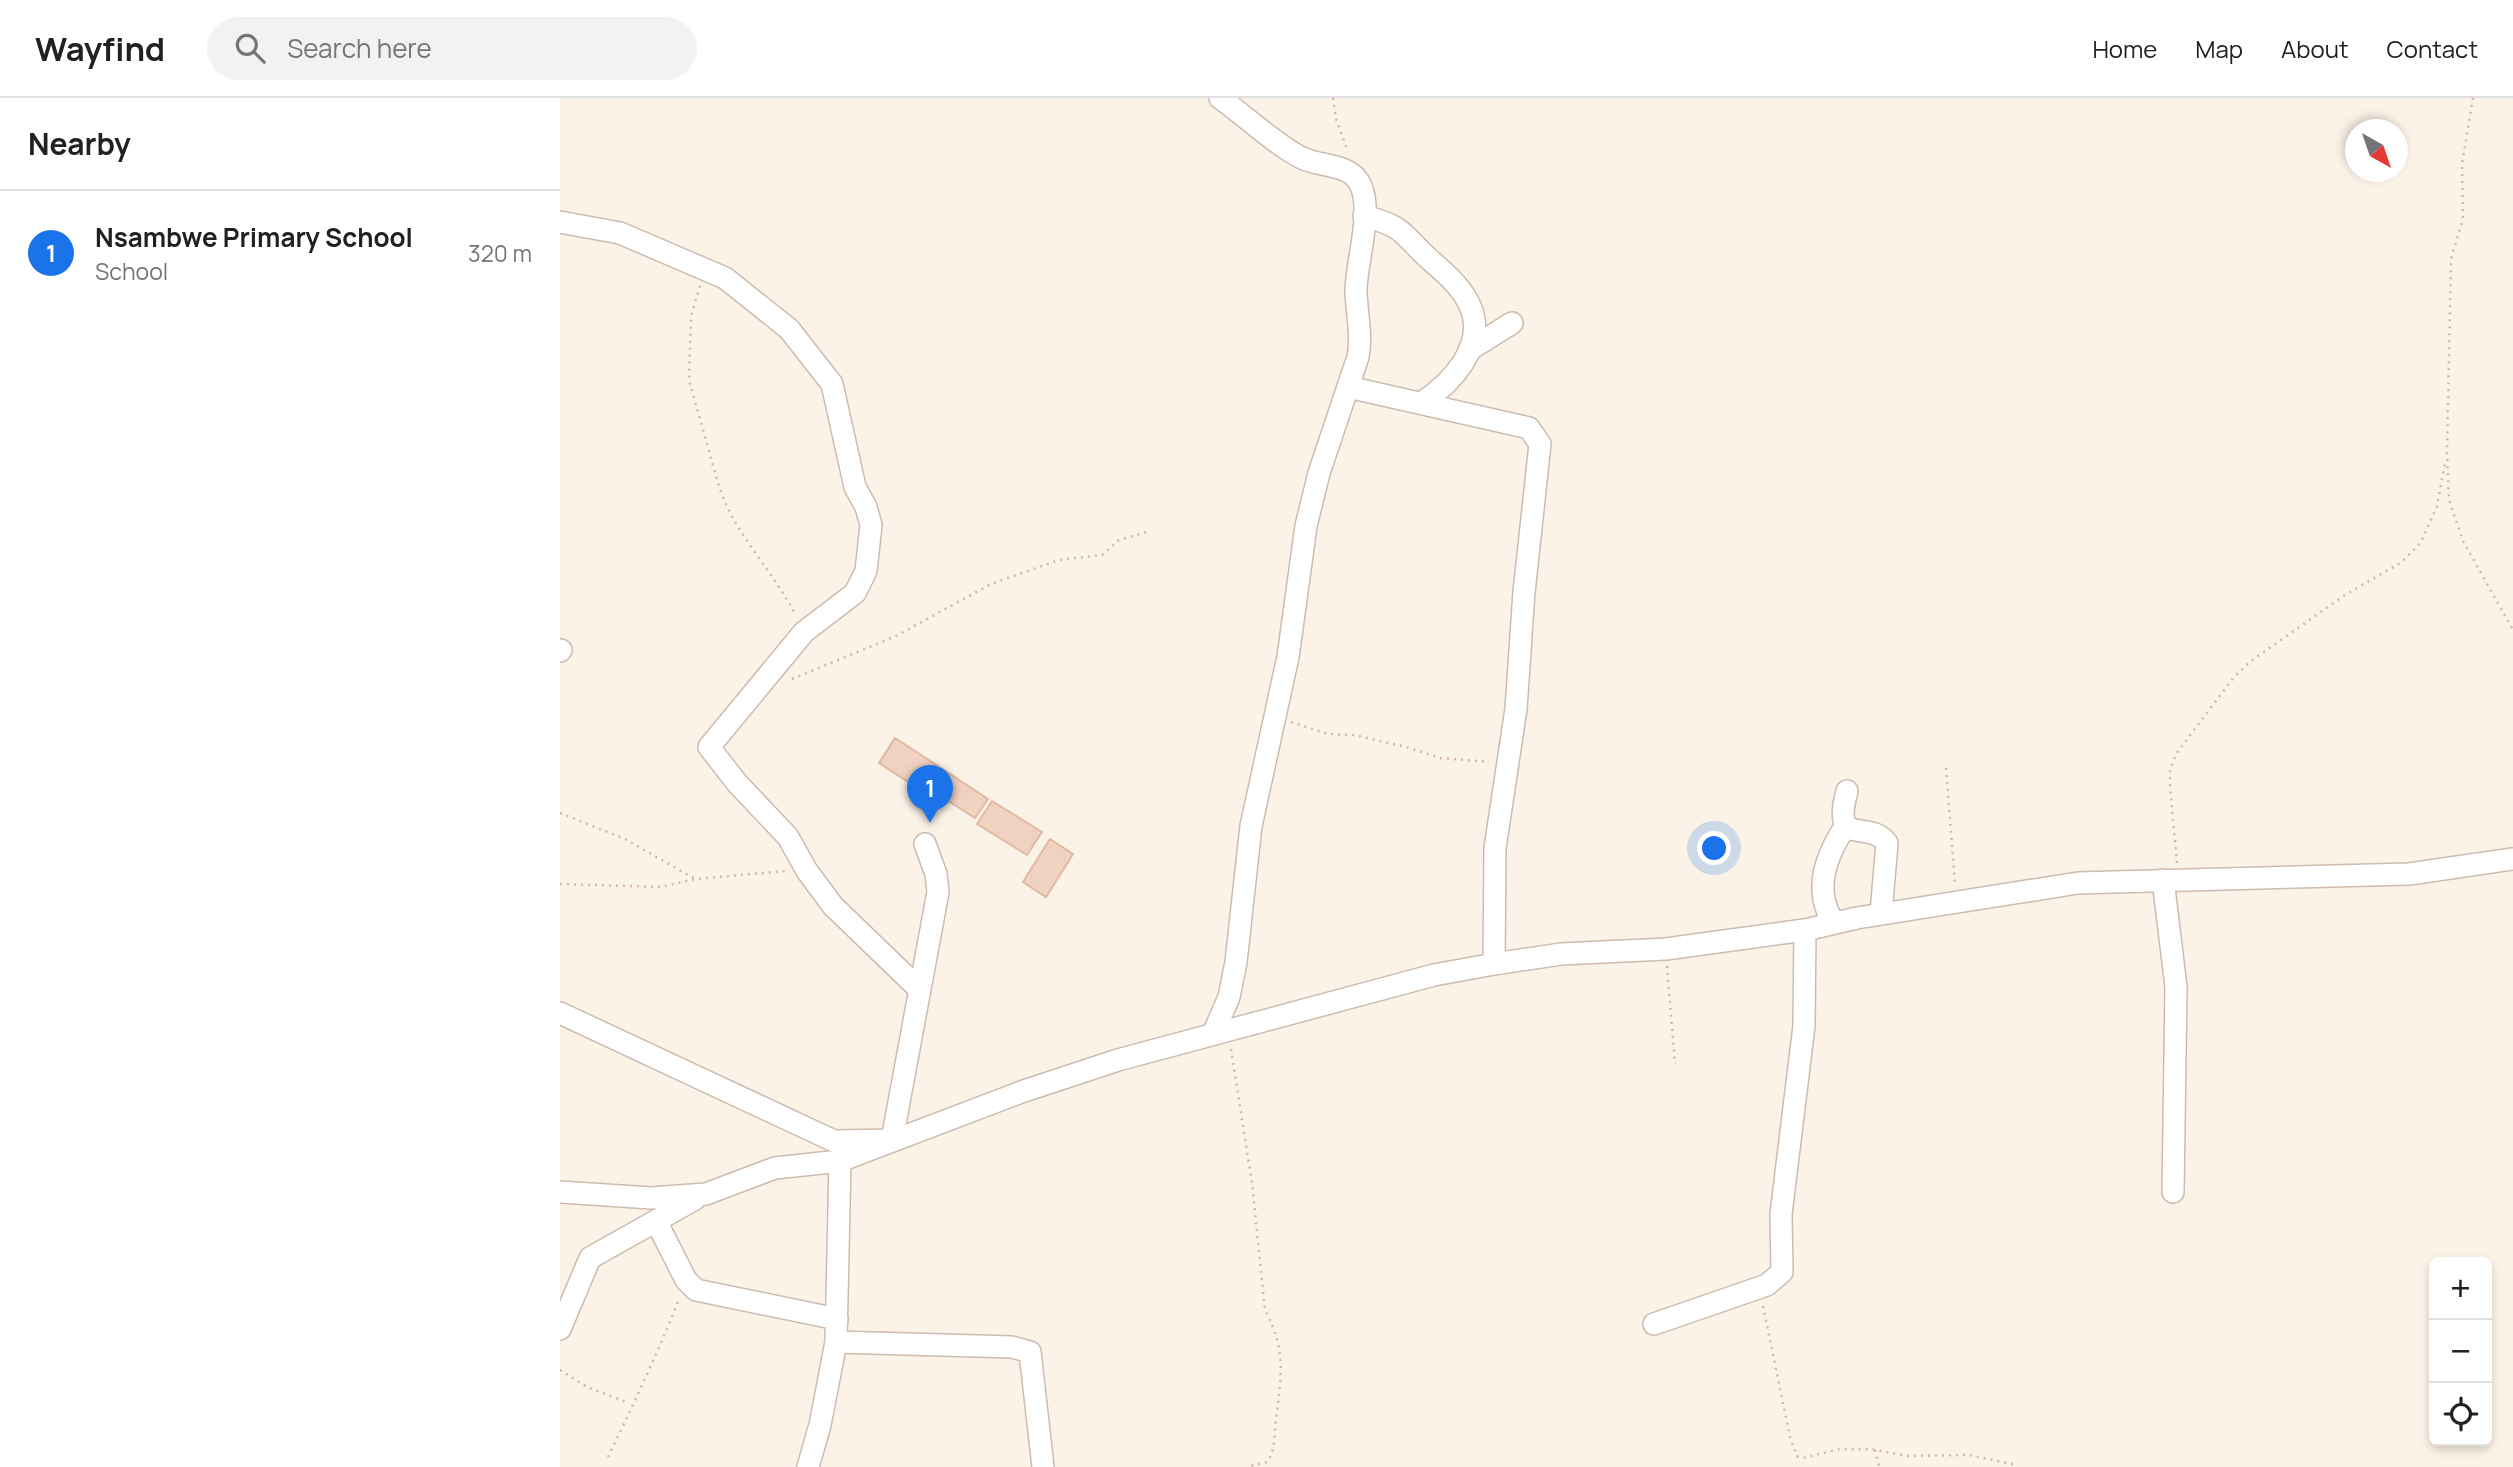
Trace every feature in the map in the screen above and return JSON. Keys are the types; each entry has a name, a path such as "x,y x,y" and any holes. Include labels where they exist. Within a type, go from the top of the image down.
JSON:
{"street":[{"path":"1220,98 1297,155 1348,172 1359,181 1363,193 1364,216 1364,253 1356,295 1361,338 1348,387 1319,473 1306,526 1288,657 1251,826 1229,997 1220,1033"},
{"path":"1364,216 1398,226 1451,279 1473,315 1469,350 1454,377 1423,402"},
{"path":"560,222 620,233 725,278 789,329 832,384 855,486 866,507 871,525 861,588 804,632 709,747 737,783 788,836 807,871 833,906 918,988"},
{"path":"1469,350 1512,323"},
{"path":"1348,387 1529,428 1540,444 1524,592 1516,709 1495,848 1494,964"},
{"path":"1847,791 1842,809 1850,831 1879,836 1887,843 1881,914"},
{"path":"1834,923 1822,896 1822,878 1828,858 1846,825"},
{"path":"892,1140 918,988 938,892 936,874 925,844"},
{"path":"560,1329 590,1258 706,1194 775,1168 840,1161 1024,1091 1220,1033 1434,975 1562,954 1666,948 1805,930 1881,914 2078,883 2409,874 2513,859"},
{"path":"2171,880 2176,987 2173,1192"},
{"path":"1654,1324 1757,1289 1779,1278 1782,1272 1782,1202 1804,1026 1805,930"},
{"path":"560,1013 834,1141 892,1140"},
{"path":"808,1467 820,1425 836,1342 840,1161"},
{"path":"560,1192 651,1198 706,1194"},
{"path":"657,1223 686,1280 696,1290 836,1319"},
{"path":"836,1342 1012,1348 1030,1352 1044,1467"}],"path":[{"path":"1333,98 1336,119 1359,181"},
{"path":"2473,98 2462,164 2463,219 2451,260 2447,459 2449,500 2463,541 2513,629"},
{"path":"705,269 691,316 689,380 723,500 804,632"},
{"path":"2171,880 2170,771 2176,754 2234,677 2251,662 2345,595 2402,562 2421,542 2437,506 2447,459"},
{"path":"791,679 896,636 991,584 1059,560 1102,555 1119,540 1150,531"},
{"path":"1275,716 1308,729 1406,747 1440,758 1507,765"},
{"path":"1946,768 1957,902"},
{"path":"560,813 625,839 695,879"},
{"path":"560,884 661,887 695,879 807,871"},
{"path":"1666,948 1675,1064"},
{"path":"1220,1033 1236,1066 1265,1310 1273,1325 1283,1365 1273,1449 1266,1462 1247,1467"},
{"path":"608,1457 631,1404 649,1374 686,1280"},
{"path":"1757,1289 1770,1328 1790,1437 1797,1456 1802,1458 1840,1449 1875,1450 1908,1456 1969,1455 2017,1465"},
{"path":"560,1370 587,1387 631,1404"},
{"path":"1875,1450 1879,1467"}],"building":[{"path":"895,738 938,766 922,791 879,763"},
{"path":"941,768 988,799 975,818 928,788"},
{"path":"992,801 1042,832 1027,855 977,824"},
{"path":"1050,839 1073,854 1046,897 1023,882"}],"place":[{"name":"Nsambwe Primary School","path":"930,823"}]}
